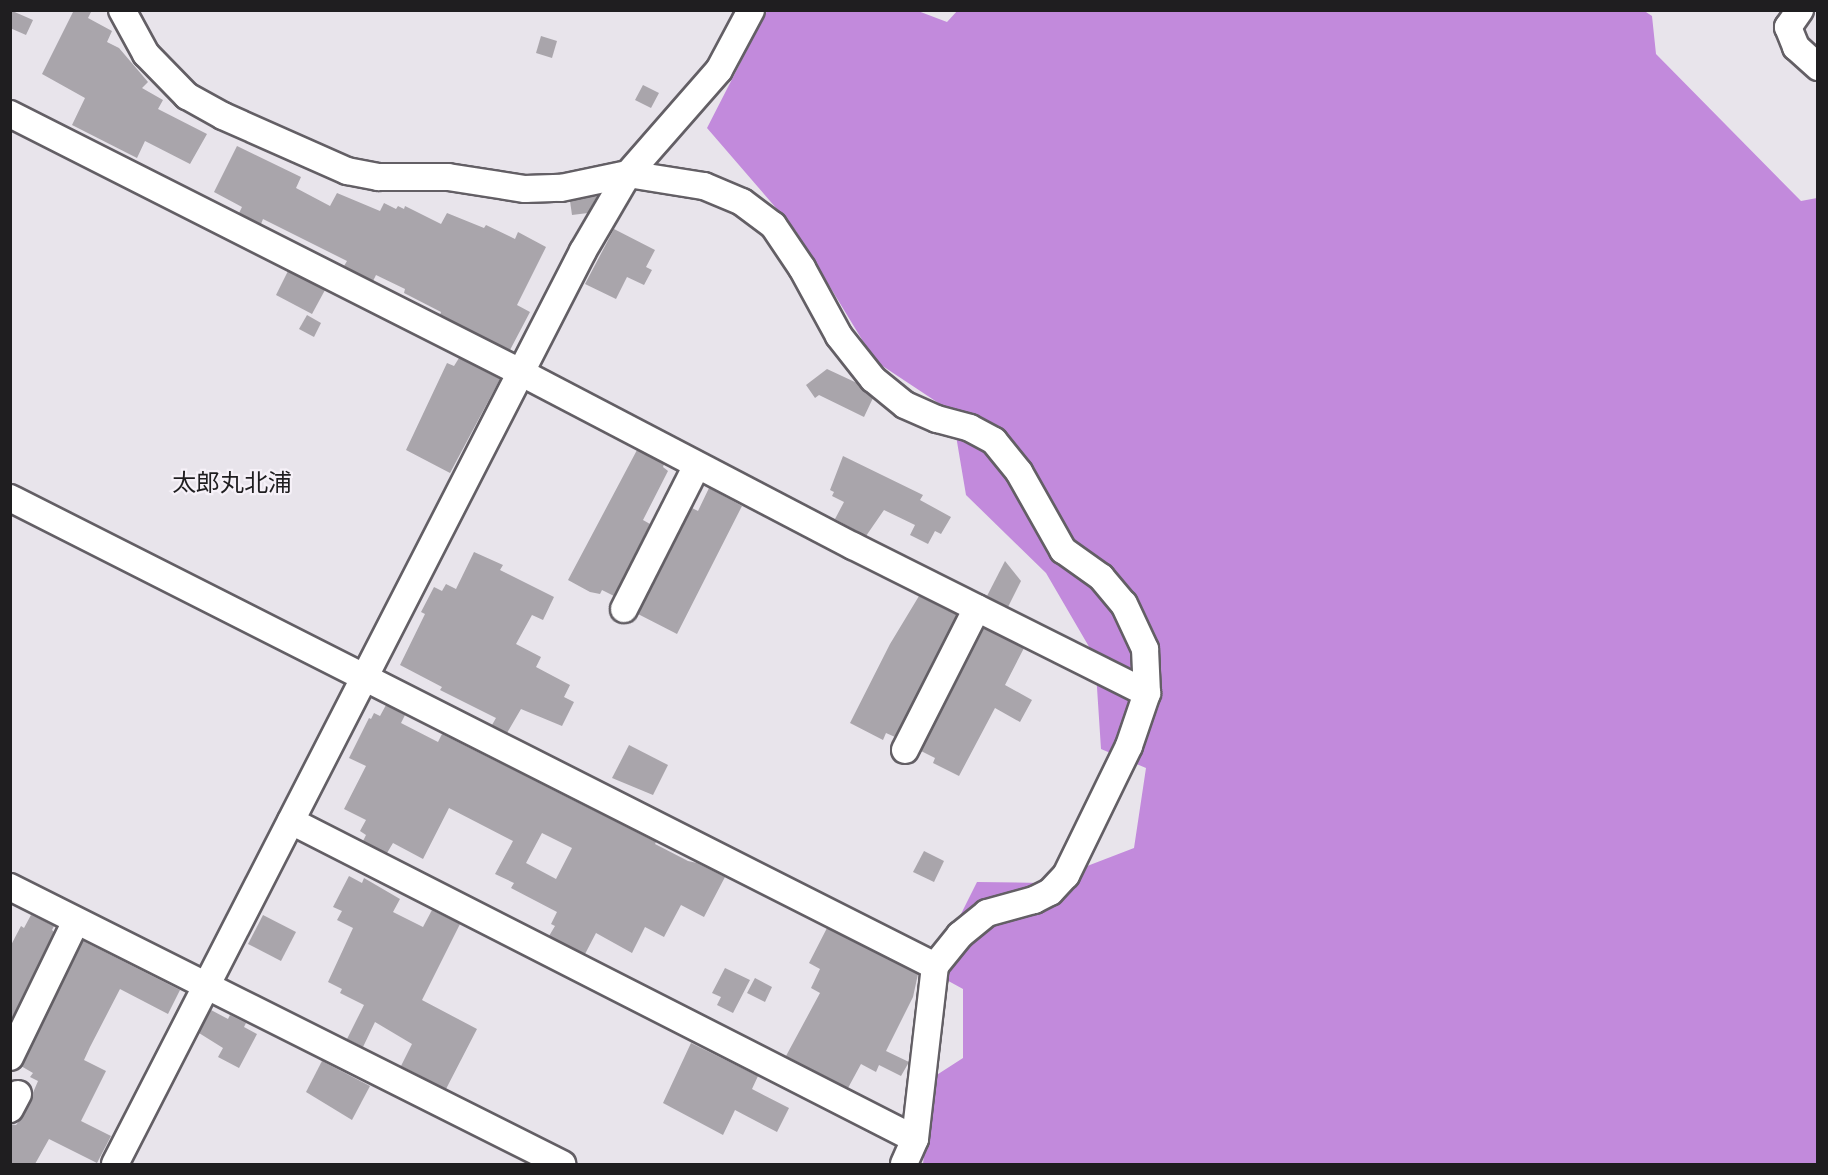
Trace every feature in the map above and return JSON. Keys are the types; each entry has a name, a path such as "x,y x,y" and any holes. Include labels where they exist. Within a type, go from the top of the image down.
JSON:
{"street":[{"path":"122,10 146,54 187,96 223,116 347,171 378,177 448,177 525,189 561,188 628,174 704,186 742,202 773,225 802,268 839,336 873,379 905,405 937,419 970,428 994,441 1019,472 1063,550 1101,577 1124,604 1145,649 1146,693 1129,746 1066,875 1050,892 1034,900 987,913 960,935 935,966 915,1140 904,1164"},
{"path":"115,1164 583,251 628,174 719,70 751,10"},
{"path":"1800,10 1788,27 1796,47 1818,67"},
{"path":"10,114 1146,693"},
{"path":"624,609 697,465"},
{"path":"10,498 935,966"},
{"path":"905,750 977,608"},
{"path":"291,821 915,1140"},
{"path":"10,887 562,1164"},
{"path":"10,1057 76,921"}],"shaded area":[{"path":"958,10 1643,10 1652,16 1656,54 1801,201 1817,198 1817,1164 923,1164 932,1078 963,1058 963,989 932,972 977,882 1043,883 1134,848 1146,768 1101,749 1095,657 1046,573 966,495 952,412 875,361 796,231 707,128 767,11 918,11 947,22"}],"building":[{"path":"10,10 33,20 26,35 10,28"},
{"path":"74,10 92,10 88,18 112,31 107,42 119,48 148,82 142,88 163,100 158,109 207,134 190,164 145,141 137,158 72,125 85,98 42,74"},
{"path":"541,36 557,41 552,58 536,53"},
{"path":"643,85 659,93 651,108 635,100"},
{"path":"237,146 301,177 296,188 330,206 337,193 380,211 384,203 396,209 398,206 404,209 405,206 441,224 447,213 484,228 486,225 515,239 518,232 546,247 517,305 530,312 510,350 440,315 441,312 404,293 405,289 376,275 373,281 344,266 347,261 263,219 261,224 239,213 242,207 214,192"},
{"path":"597,196 588,213 572,215 570,201"},
{"path":"614,229 655,250 646,267 652,270 644,285 627,277 616,299 585,284"},
{"path":"288,271 325,290 312,314 276,295"},
{"path":"307,315 321,323 314,337 299,329"},
{"path":"459,358 500,379 450,473 406,450 447,363 454,366"},
{"path":"827,369 857,383 873,398 864,417 819,395 815,398 806,385"},
{"path":"637,450 664,464 663,467 668,471 643,520 650,524 614,596 602,590 600,594 590,592 568,580"},
{"path":"843,456 923,495 920,500 951,517 941,534 935,531 928,544 910,535 915,525 884,510 866,536 835,519 844,502 832,496 834,492 830,490"},
{"path":"709,488 742,506 677,634 638,614 692,508 698,511"},
{"path":"474,552 503,565 500,570 554,597 543,620 532,615 516,644 541,657 536,667 570,685 564,697 574,702 562,726 521,709 507,733 492,725 496,718 440,690 442,687 400,665 425,614 421,612 434,587 442,591 446,584 456,589"},
{"path":"1005,561 1021,581 1008,607 987,596"},
{"path":"919,596 957,615 895,737 886,733 883,740 850,723 890,644"},
{"path":"984,628 1024,648 1005,685 1032,700 1020,722 995,708 959,776 933,763 935,758 921,751"},
{"path":"386,705 405,715 401,723 438,742 442,734 656,842 655,844 688,861 725,877 704,917 681,905 664,937 645,927 632,953 596,933 585,954 549,936 555,926 551,924 557,912 511,888 514,883 495,874 513,841 449,808 423,859 393,843 387,853 363,841 366,835 360,831 366,820 344,809 366,766 349,758 369,718 371,719 374,713 380,716","holes":["542,833 572,848 556,879 526,863"]},
{"path":"629,745 668,765 653,795 612,778"},
{"path":"924,851 944,861 934,882 913,872"},
{"path":"349,876 362,883 364,878 400,899 393,912 423,927 432,910 460,924 422,1000 477,1029 446,1089 401,1066 412,1044 375,1022 363,1047 347,1039 364,1005 340,993 342,989 328,982 353,928 337,920 342,911 333,907"},
{"path":"31,915 54,926 52,930 54,932 10,1022 10,947 21,926 24,928"},
{"path":"263,915 296,932 281,961 248,944"},
{"path":"827,928 918,974 913,997 886,1051 909,1062 901,1076 879,1065 876,1072 861,1064 848,1088 786,1056 820,993 811,988 820,969 809,963"},
{"path":"83,941 180,990 168,1014 120,989 90,1047 84,1060 106,1071 81,1121 111,1136 97,1163 49,1139 35,1164 10,1164 10,1124 16,1125 23,1116 38,1081 30,1077 33,1073 21,1066"},
{"path":"725,968 750,980 733,1013 717,1005 721,997 712,993"},
{"path":"755,978 772,987 765,1002 747,993"},
{"path":"211,1010 228,1019 230,1015 246,1023 244,1027 257,1034 239,1068 218,1057 223,1048 199,1033"},
{"path":"691,1043 758,1076 752,1089 789,1108 777,1132 735,1110 723,1135 663,1103"},
{"path":"322,1061 370,1086 352,1120 306,1092"}],"district":[{"name":"太郎丸北浦","path":"232,483"}]}
